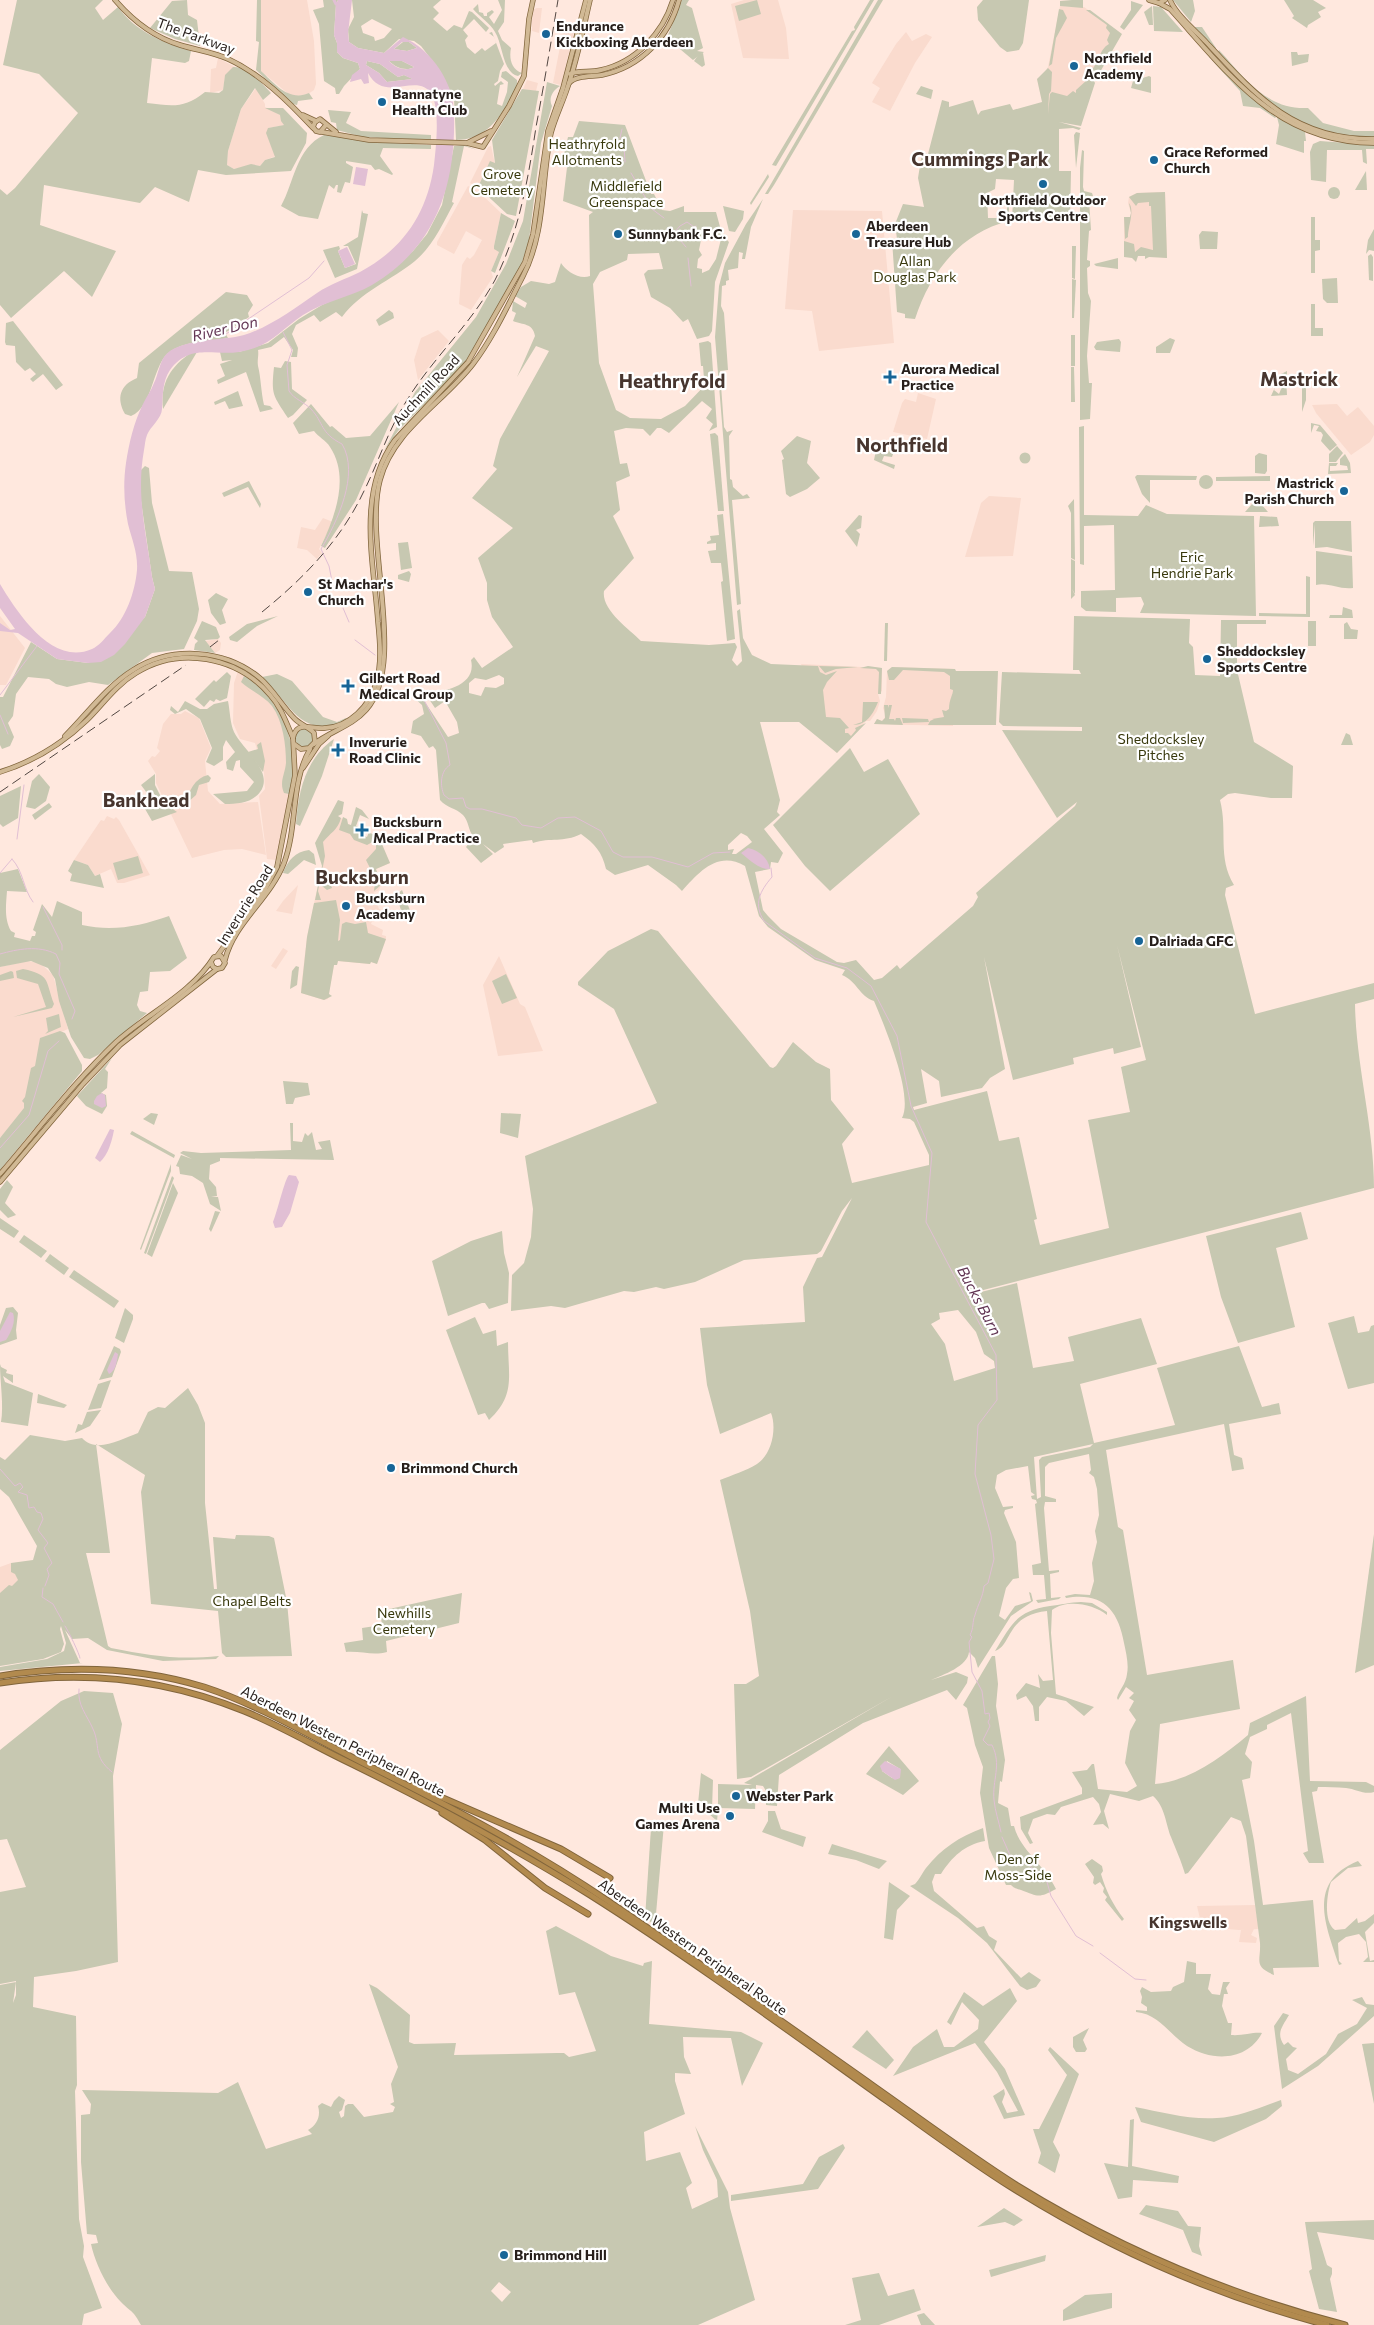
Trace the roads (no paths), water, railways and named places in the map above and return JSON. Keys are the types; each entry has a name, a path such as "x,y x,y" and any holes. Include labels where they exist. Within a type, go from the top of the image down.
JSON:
{"highway":[{"name":"Aberdeen Western Peripheral Route","path":"0,1674 84,1669 143,1674 202,1687 230,1697 518,1845 590,1892 964,2150 1050,2205 1114,2239 1201,2278 1266,2302 1344,2325"},
{"name":"Aberdeen Western Peripheral Route","path":"0,1685 46,1678 84,1676 120,1679 171,1688 227,1705 377,1773"},
{"path":"377,1773 561,1849 610,1878"},
{"path":"377,1773 485,1840 546,1888 588,1914"},
{"name":"Aberdeen Western Peripheral Route","path":"606,1903 976,2164 1061,2217 1108,2242 1186,2277 1242,2299 1327,2325"}],"main road":[{"name":"The Parkway","path":"116,0 132,18 153,34 170,42 228,59 248,70 295,110"},
{"path":"295,110 317,132 337,133 369,140 465,143 484,147 492,131 510,106 524,76 529,19 533,0"},
{"name":"Auchmill Road","path":"312,745 358,718 370,706 380,687 383,673 384,648 375,527 377,490 384,468 401,439 476,360 525,272 539,227 552,131 566,85 586,0"},
{"name":"Auchmill Road","path":"308,728 330,728 350,719 364,707 375,688 380,644 370,514 378,475 394,440 468,362 522,269 534,234 548,131 572,73 590,0"},
{"path":"572,73 610,68 639,51 657,32 673,0"},
{"path":"566,85 577,78 613,72 644,55 662,38 679,0"},
{"path":"1149,0 1170,9 1242,87 1270,111 1295,126 1317,134 1346,141 1374,143"},
{"path":"1159,3 1165,0"},
{"path":"1170,0 1245,85 1279,112 1306,126 1323,132 1352,138 1374,139"},
{"path":"574,62 578,72"},
{"path":"295,110 316,121 322,120 337,133"},
{"path":"314,128 316,121"},
{"path":"322,132 326,125"},
{"path":"465,143 479,139 492,131"},
{"path":"479,139 486,141"},
{"path":"477,145 479,139"},
{"path":"0,772 28,761 57,743 78,728 117,687 135,673 159,662 188,658 204,658 226,664 253,678 277,704 293,740 301,749 312,745 315,734 296,720 268,686 246,669 216,656 184,654 154,660 128,673 57,743"},
{"path":"293,740 297,730 308,728"},
{"path":"299,780 307,761 320,744 340,729"},
{"name":"Inverurie Road","path":"217,956 264,891 277,866 295,775 293,740"},
{"name":"Inverurie Road","path":"224,961 231,944 271,888 284,864 291,836 302,765 312,745"},
{"path":"0,1174 84,1074 119,1043 196,981 217,956 222,957 224,961 223,967 217,969 119,1043 0,1182"},
{"path":"211,962 213,967 217,969"}],"waterway":[{"path":"334,0 336,4"},
{"path":"620,138 622,129"},
{"path":"624,145 625,162"},
{"path":"631,173 652,209 664,218"},
{"path":"674,233 687,222 694,227 696,226"},
{"path":"667,229 674,233 686,247"},
{"path":"688,258 691,286"},
{"name":"River Don","path":"226,334 309,278 324,261"},
{"name":"Bucks Burn","path":"283,332 292,350 287,365 289,391 311,409 326,432 342,444 347,456 349,469 344,498 334,525 321,549 329,566 332,581"},
{"name":"Bucks Burn","path":"343,608 349,622"},
{"name":"Bucks Burn","path":"355,640 375,655"},
{"path":"0,695 37,646"},
{"name":"Bucks Burn","path":"424,700 446,743 450,765 444,771 442,787 444,795 449,799 463,798 466,807 470,809 482,809 516,818 522,825 541,828 558,818 575,817 601,831 613,852 623,857 652,857 688,867 713,853 730,852"},
{"path":"0,715 8,734"},
{"path":"17,839 24,785"},
{"path":"12,859 19,869 27,892 33,902"},
{"path":"0,873 12,859"},
{"name":"Bucks Burn","path":"771,868 772,877 764,887 759,898 759,909 764,921 815,958 847,968 871,986 897,1036 911,1106 932,1153 926,1222 996,1355 997,1400 978,1425 975,1474 991,1535 994,1559 988,1583 984,1586 974,1618 970,1635 972,1637 969,1642 972,1672 982,1691 985,1714 989,1713 990,1718 988,1722 990,1726 983,1740 988,1745 992,1745 995,1752 994,1800 1001,1832"},
{"path":"43,907 62,945 62,950"},
{"path":"0,954 21,949 35,949 56,954 60,963 59,974 75,1011 72,1019"},
{"path":"0,1148 29,1115 48,1051 59,1041"},
{"path":"0,1469 15,1486 20,1483 23,1487 18,1492 27,1495 29,1508 34,1507 37,1512 41,1513 43,1519 38,1530 48,1543 44,1548 52,1563 47,1569 49,1575 45,1586"},
{"path":"43,1588 42,1597 53,1604 63,1622"},
{"path":"65,1626 80,1658"},
{"path":"79,1689 81,1705 95,1735 99,1756 112,1772"},
{"name":"Bucks Burn","path":"1002,1837 1010,1855 1017,1862 1028,1864 1047,1882 1051,1896 1076,1936 1093,1946"},
{"name":"Bucks Burn","path":"1100,1953 1135,1979 1146,1980"}],"railway":[{"path":"262,612 307,572 333,542 355,509 395,422 410,395 473,314 495,280 510,243 522,205 558,0"},
{"path":"210,647 219,640"},
{"path":"0,792 186,665"}],"place":[{"name":"Endurance Kickboxing Aberdeen","path":"546,34"},
{"name":"Northfield Academy","path":"1074,66"},
{"name":"Bannatyne Health Club","path":"382,102"},
{"name":"Grace Reformed Church","path":"1154,160"},
{"name":"Northfield Outdoor Sports Centre","path":"1043,184"},
{"name":"Sunnybank F.C.","path":"618,234"},
{"name":"Aberdeen Treasure Hub","path":"856,234"},
{"name":"Aurora Medical Practice","path":"890,377"},
{"name":"Mastrick Parish Church","path":"1344,491"},
{"name":"St Machar's Church","path":"308,592"},
{"name":"Sheddocksley Sports Centre","path":"1207,659"},
{"name":"Gilbert Road Medical Group","path":"348,686"},
{"name":"Inverurie Road Clinic","path":"338,750"},
{"name":"Bucksburn Medical Practice","path":"362,830"},
{"name":"Bucksburn Academy","path":"346,906"},
{"name":"Dalriada GFC","path":"1139,941"},
{"name":"Brimmond Church","path":"391,1468"},
{"name":"Webster Park","path":"736,1796"},
{"name":"Multi Use Games Arena","path":"730,1816"},
{"name":"Brimmond Hill","path":"504,2255"}],"district":[{"name":"Cummings Park","path":"980,159"},
{"name":"Mastrick","path":"1299,379"},
{"name":"Heathryfold","path":"672,381"},
{"name":"Northfield","path":"902,445"},
{"name":"Bankhead","path":"146,800"},
{"name":"Bucksburn","path":"362,877"},
{"name":"Kingswells","path":"1188,1922"}],"park label":[{"name":"Heathryfold Allotments","path":"587,152"},
{"name":"Grove Cemetery","path":"502,182"},
{"name":"Middlefield Greenspace","path":"626,194"},
{"name":"Allan Douglas Park","path":"915,270"},
{"name":"Eric Hendrie Park","path":"1192,566"},
{"name":"Sheddocksley Pitches","path":"1161,748"},
{"name":"Chapel Belts","path":"252,1601"},
{"name":"Newhills Cemetery","path":"404,1622"},
{"name":"Den of Moss-Side","path":"1018,1868"}]}
